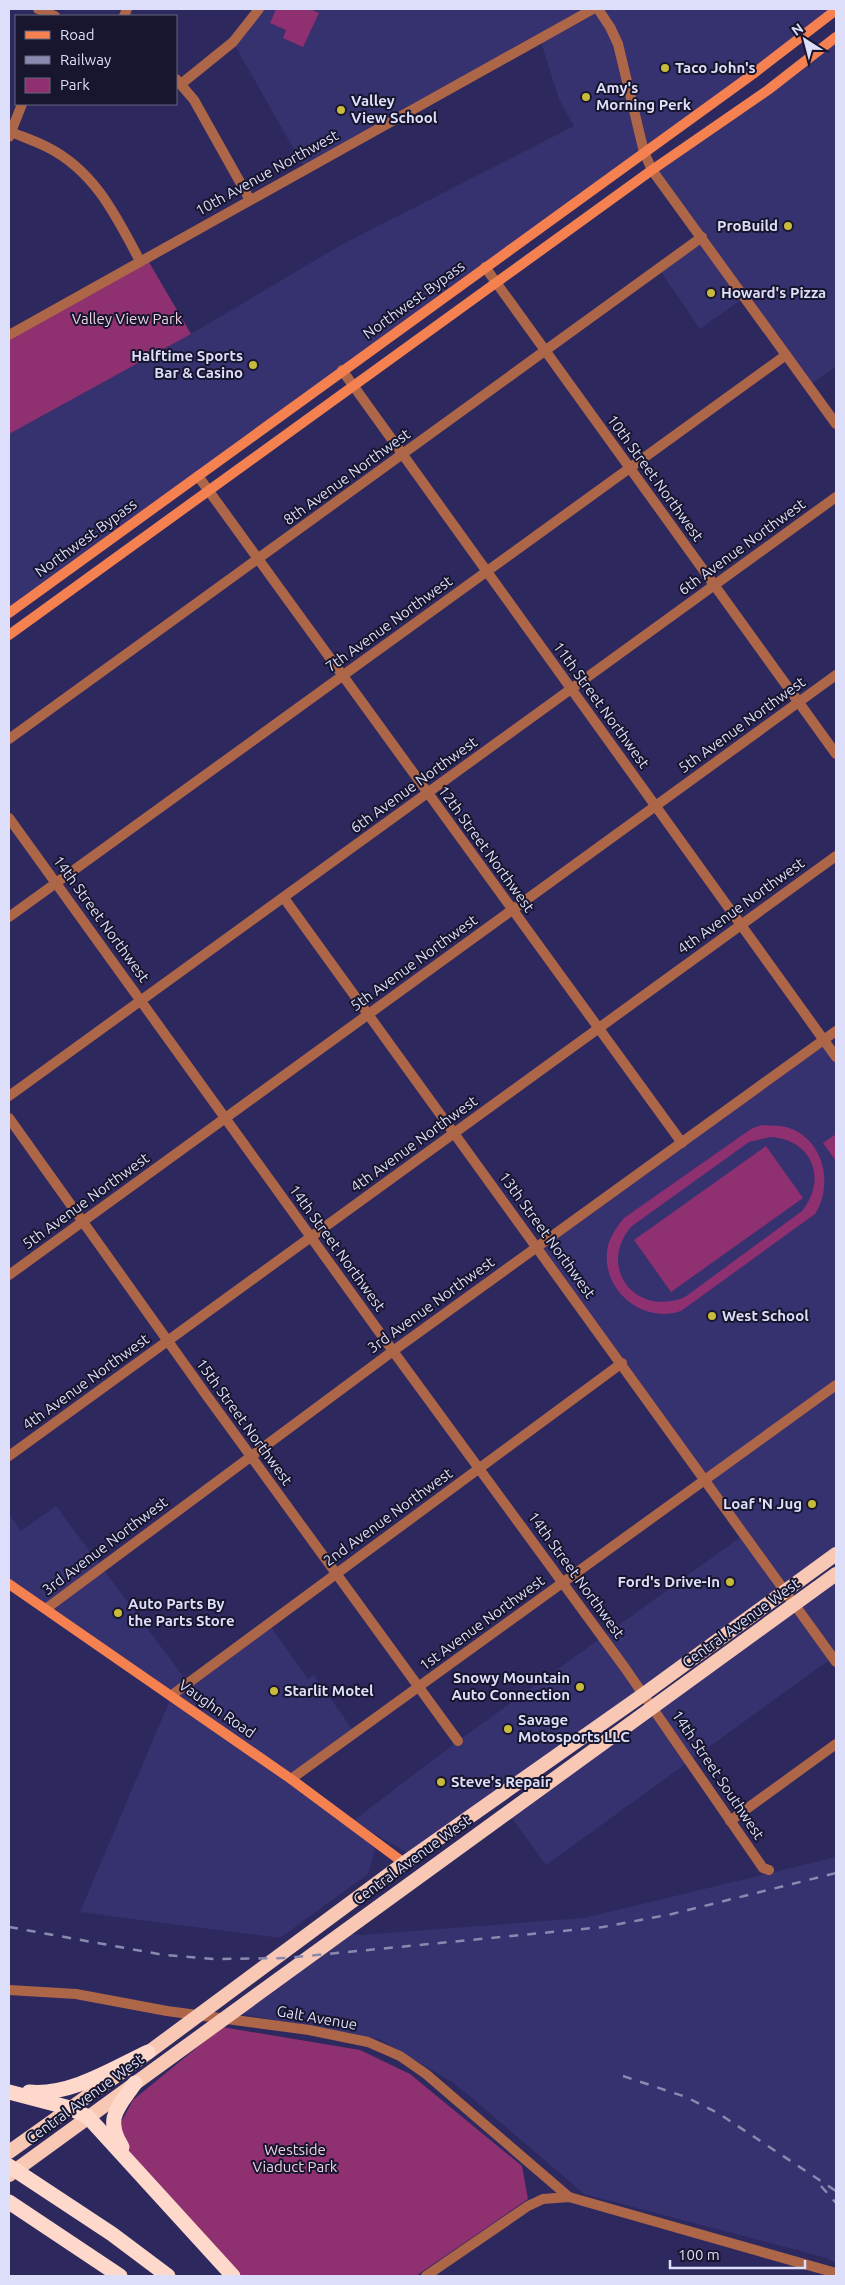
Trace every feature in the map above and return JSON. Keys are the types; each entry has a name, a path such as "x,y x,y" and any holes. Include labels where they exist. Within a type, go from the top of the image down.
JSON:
{"highway":[{"name":"Central Avenue West","path":"9,2152 404,1863 644,1694 836,1554"},
{"name":"Central Avenue West","path":"9,2175 318,1949 378,1901 653,1707 836,1574"},
{"path":"378,1901 398,1880 404,1863 413,1864 426,1860 507,1811"},
{"path":"9,2091 35,2092 62,2088 83,2082 148,2052"},
{"path":"133,2166 114,2134 115,2113 135,2083"},
{"path":"9,2091 70,2108 88,2118 233,2276"},
{"path":"9,2166 112,2234 168,2276"},
{"path":"9,2202 120,2276"}],"main road":[{"name":"Northwest Bypass","path":"9,613 753,74 836,10"},
{"path":"9,635 497,284 652,170 768,90 836,37"},
{"name":"Vaughn Road","path":"9,1584 47,1608 291,1779 404,1863"}],"street":[{"path":"38,9 53,15"},
{"path":"250,200 194,100 179,82 233,42 259,9"},
{"name":"10th Avenue Northwest","path":"9,335 593,9"},
{"path":"598,9 618,44 644,152 652,170 836,424"},
{"path":"22,105 10,135 47,147 75,165 96,186 112,208 140,261"},
{"name":"8th Avenue Northwest","path":"9,739 702,237"},
{"name":"10th Street Northwest","path":"485,267 836,754"},
{"name":"7th Avenue Northwest","path":"9,917 786,355"},
{"name":"11th Street Northwest","path":"342,370 836,1057"},
{"name":"12th Street Northwest","path":"198,476 682,1143"},
{"name":"6th Avenue Northwest","path":"9,1096 836,497"},
{"name":"5th Avenue Northwest","path":"9,1275 836,675"},
{"name":"14th Street Northwest","path":"9,818 393,1351 564,1582 644,1694"},
{"name":"4th Avenue Northwest","path":"9,1456 836,856"},
{"name":"13th Street Northwest","path":"284,898 706,1479 836,1662"},
{"name":"3rd Avenue Northwest","path":"47,1608 393,1351 836,1031"},
{"name":"15th Street Northwest","path":"9,1118 167,1341 458,1741"},
{"name":"2nd Avenue Northwest","path":"172,1695 622,1363"},
{"name":"1st Avenue Northwest","path":"291,1779 836,1385"},
{"name":"14th Street Southwest","path":"644,1694 763,1868 769,1870"},
{"path":"730,1820 836,1744"},
{"name":"Galt Avenue","path":"9,1990 76,1994 167,2011 309,2030 368,2042 400,2056 426,2074 569,2196"},
{"path":"426,2276 528,2206 543,2199 569,2196 836,2273"}],"shaded area":[{"path":"259,9 836,9 9,613 9,434 191,334 341,245 574,126 559,99 540,39 305,169 233,42"},
{"path":"836,37 836,366 809,386 745,297 700,329 659,269 702,237 652,170"},
{"path":"824,1040 836,1057 836,1554 413,1856 356,1823 377,1842 368,1874 280,1938 80,1912 172,1695 9,1584 9,1514 21,1531 56,1506 188,1683 269,1624 308,1679 314,1675 355,1733 292,1779 353,1821 458,1741 745,1534 538,1247"},
{"path":"836,1574 836,1655 546,1865 507,1811"},
{"path":"836,1857 836,2263 827,2258 584,2194 454,2083 379,2039 241,2014 350,1934 361,1935 584,1918"}],"green space":[{"path":"276,9 310,9 319,13 303,47 283,38 286,30 270,23"},
{"name":"Valley View Park","path":"146,257 191,334 9,434 9,335"},
{"path":"761,1125 780,1126 792,1129 812,1144 823,1166 824,1178 824,1191 821,1203 815,1214 681,1311 667,1314 653,1313 640,1309 619,1292 612,1280 608,1267 608,1247 618,1226 624,1218 751,1129","holes":["770,1137 784,1139 796,1145 812,1163 814,1186 810,1199 802,1211 685,1297 667,1302 651,1300 637,1294 626,1284 620,1272 618,1257 622,1241 632,1226 749,1142"]},
{"path":"836,1134 836,1161 823,1143"},
{"path":"766,1146 803,1198 671,1292 634,1240"},
{"name":"Westside Viaduct Park","path":"222,2027 360,2050 410,2074 522,2166 528,2199 416,2276 241,2276 125,2147 120,2124 133,2100"}],"railway":[{"path":"9,1927 164,1955 214,1959 286,1958 603,1927 672,1914 836,1873"},
{"path":"623,2076 686,2097 718,2113 836,2191"},
{"path":"821,2186 836,2203"}],"place":[{"name":"Taco John's","path":"665,68"},
{"name":"Amy's Morning Perk","path":"586,97"},
{"name":"Valley View School","path":"341,110"},
{"name":"ProBuild","path":"788,226"},
{"name":"Howard's Pizza","path":"711,293"},
{"name":"Halftime Sports Bar & Casino","path":"253,365"},
{"name":"West School","path":"712,1316"},
{"name":"Loaf 'N Jug","path":"812,1504"},
{"name":"Ford's Drive-In","path":"730,1582"},
{"name":"Auto Parts By the Parts Store","path":"118,1613"},
{"name":"Snowy Mountain Auto Connection","path":"580,1687"},
{"name":"Starlit Motel","path":"274,1691"},
{"name":"Savage Motosports LLC","path":"508,1729"},
{"name":"Steve's Repair","path":"441,1782"}]}
